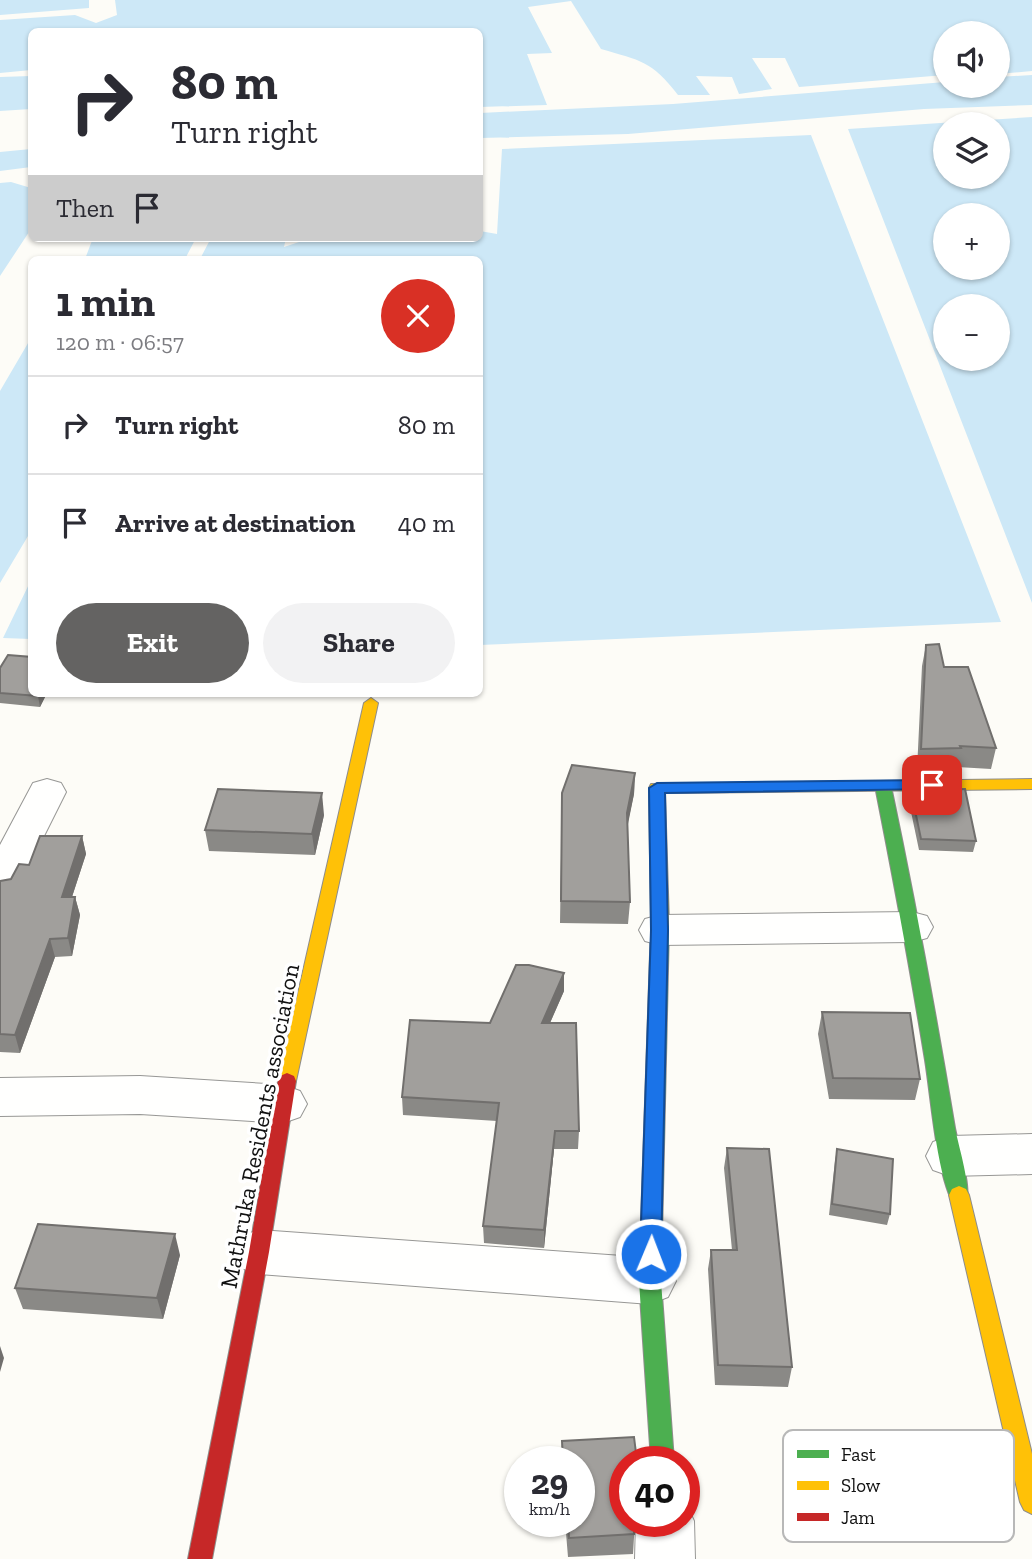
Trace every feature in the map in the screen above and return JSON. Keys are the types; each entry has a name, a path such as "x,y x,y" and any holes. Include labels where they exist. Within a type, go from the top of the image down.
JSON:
{"street":[{"name":"Mathruka Residents association","path":"200,1559 259,1252 284,1104 371,703"},
{"path":"662,1446 650,1280 660,930 657,788 1032,784"},
{"path":"883,786 912,927 950,1156 1032,1502"},
{"path":"0,884 47,792"},
{"path":"660,930 912,927"},
{"path":"0,1097 140,1095 284,1104"},
{"path":"950,1156 1032,1154"},
{"path":"259,1252 650,1280"},
{"path":"665,1537 665,1559"}],"water":[{"path":"0,0 89,0 89,8 0,15"},
{"path":"115,0 1032,0 1032,71 1010,73 1010,21 933,21 933,76 799,87 785,58 752,58 772,89 739,94 732,77 696,76 710,95 678,95 669,83 644,63 601,49 571,1 528,7 552,53 527,54 547,105 483,107 483,28 28,28 28,70 0,73 0,20 75,15 96,23 117,15"},
{"path":"1032,75 1032,105 924,109 628,134 483,138 483,113 673,104 933,83 933,98 1010,98 1010,76"},
{"path":"28,76 28,109 0,111 0,77"},
{"path":"1032,117 1032,603 942,371 1010,371 1010,294 933,294 933,348 848,129 933,123 933,189 1010,189 1010,118"},
{"path":"811,135 1001,622 483,645 483,256 202,256 209,242 285,242 284,247 299,242 483,242 483,232 497,234 502,149"},
{"path":"28,149 28,167 0,171 0,152"},
{"path":"11,182 28,187 28,234 0,276 0,183"},
{"path":"91,242 194,242 187,256 86,256"},
{"path":"28,343 28,536 0,583 0,391"},
{"path":"28,586 28,639 3,638"}],"building":[{"path":"939,644 944,667 968,667 996,748 960,746 961,748 921,749 926,645"},
{"path":"8,655 28,657 28,695 0,693 0,668"},
{"path":"572,765 635,773 627,813 630,902 561,901 562,793"},
{"path":"218,789 322,793 312,834 205,830"},
{"path":"965,789 976,841 921,839 912,796 917,796 918,790"},
{"path":"40,836 82,836 62,897 75,897 68,938 50,939 15,1035 0,1034 0,881 11,879 19,864 29,865"},
{"path":"516,965 529,965 564,973 542,1023 576,1023 579,1131 555,1131 544,1230 483,1226 499,1103 402,1097 410,1020 490,1023"},
{"path":"822,1012 910,1013 920,1079 833,1078"},
{"path":"727,1148 769,1149 792,1367 718,1365 711,1250 737,1250"},
{"path":"837,1149 893,1159 890,1214 832,1204"},
{"path":"38,1224 175,1234 157,1298 15,1288"},
{"path":"634,1437 635,1446 609,1446 609,1536 595,1536 595,1446 562,1446 562,1441"}],"traffic: fast":[{"path":"883,786 912,927 950,1156 959,1195"},
{"path":"660,925 650,1281 662,1446"}],"traffic: slow":[{"path":"287,1081 371,703"},
{"path":"660,925 657,788 1032,784"},
{"path":"959,1195 1032,1502"}],"traffic: jam":[{"path":"200,1559 259,1252 287,1081"}],"route":[{"path":"651,1254 660,930 657,788 932,785"}]}
